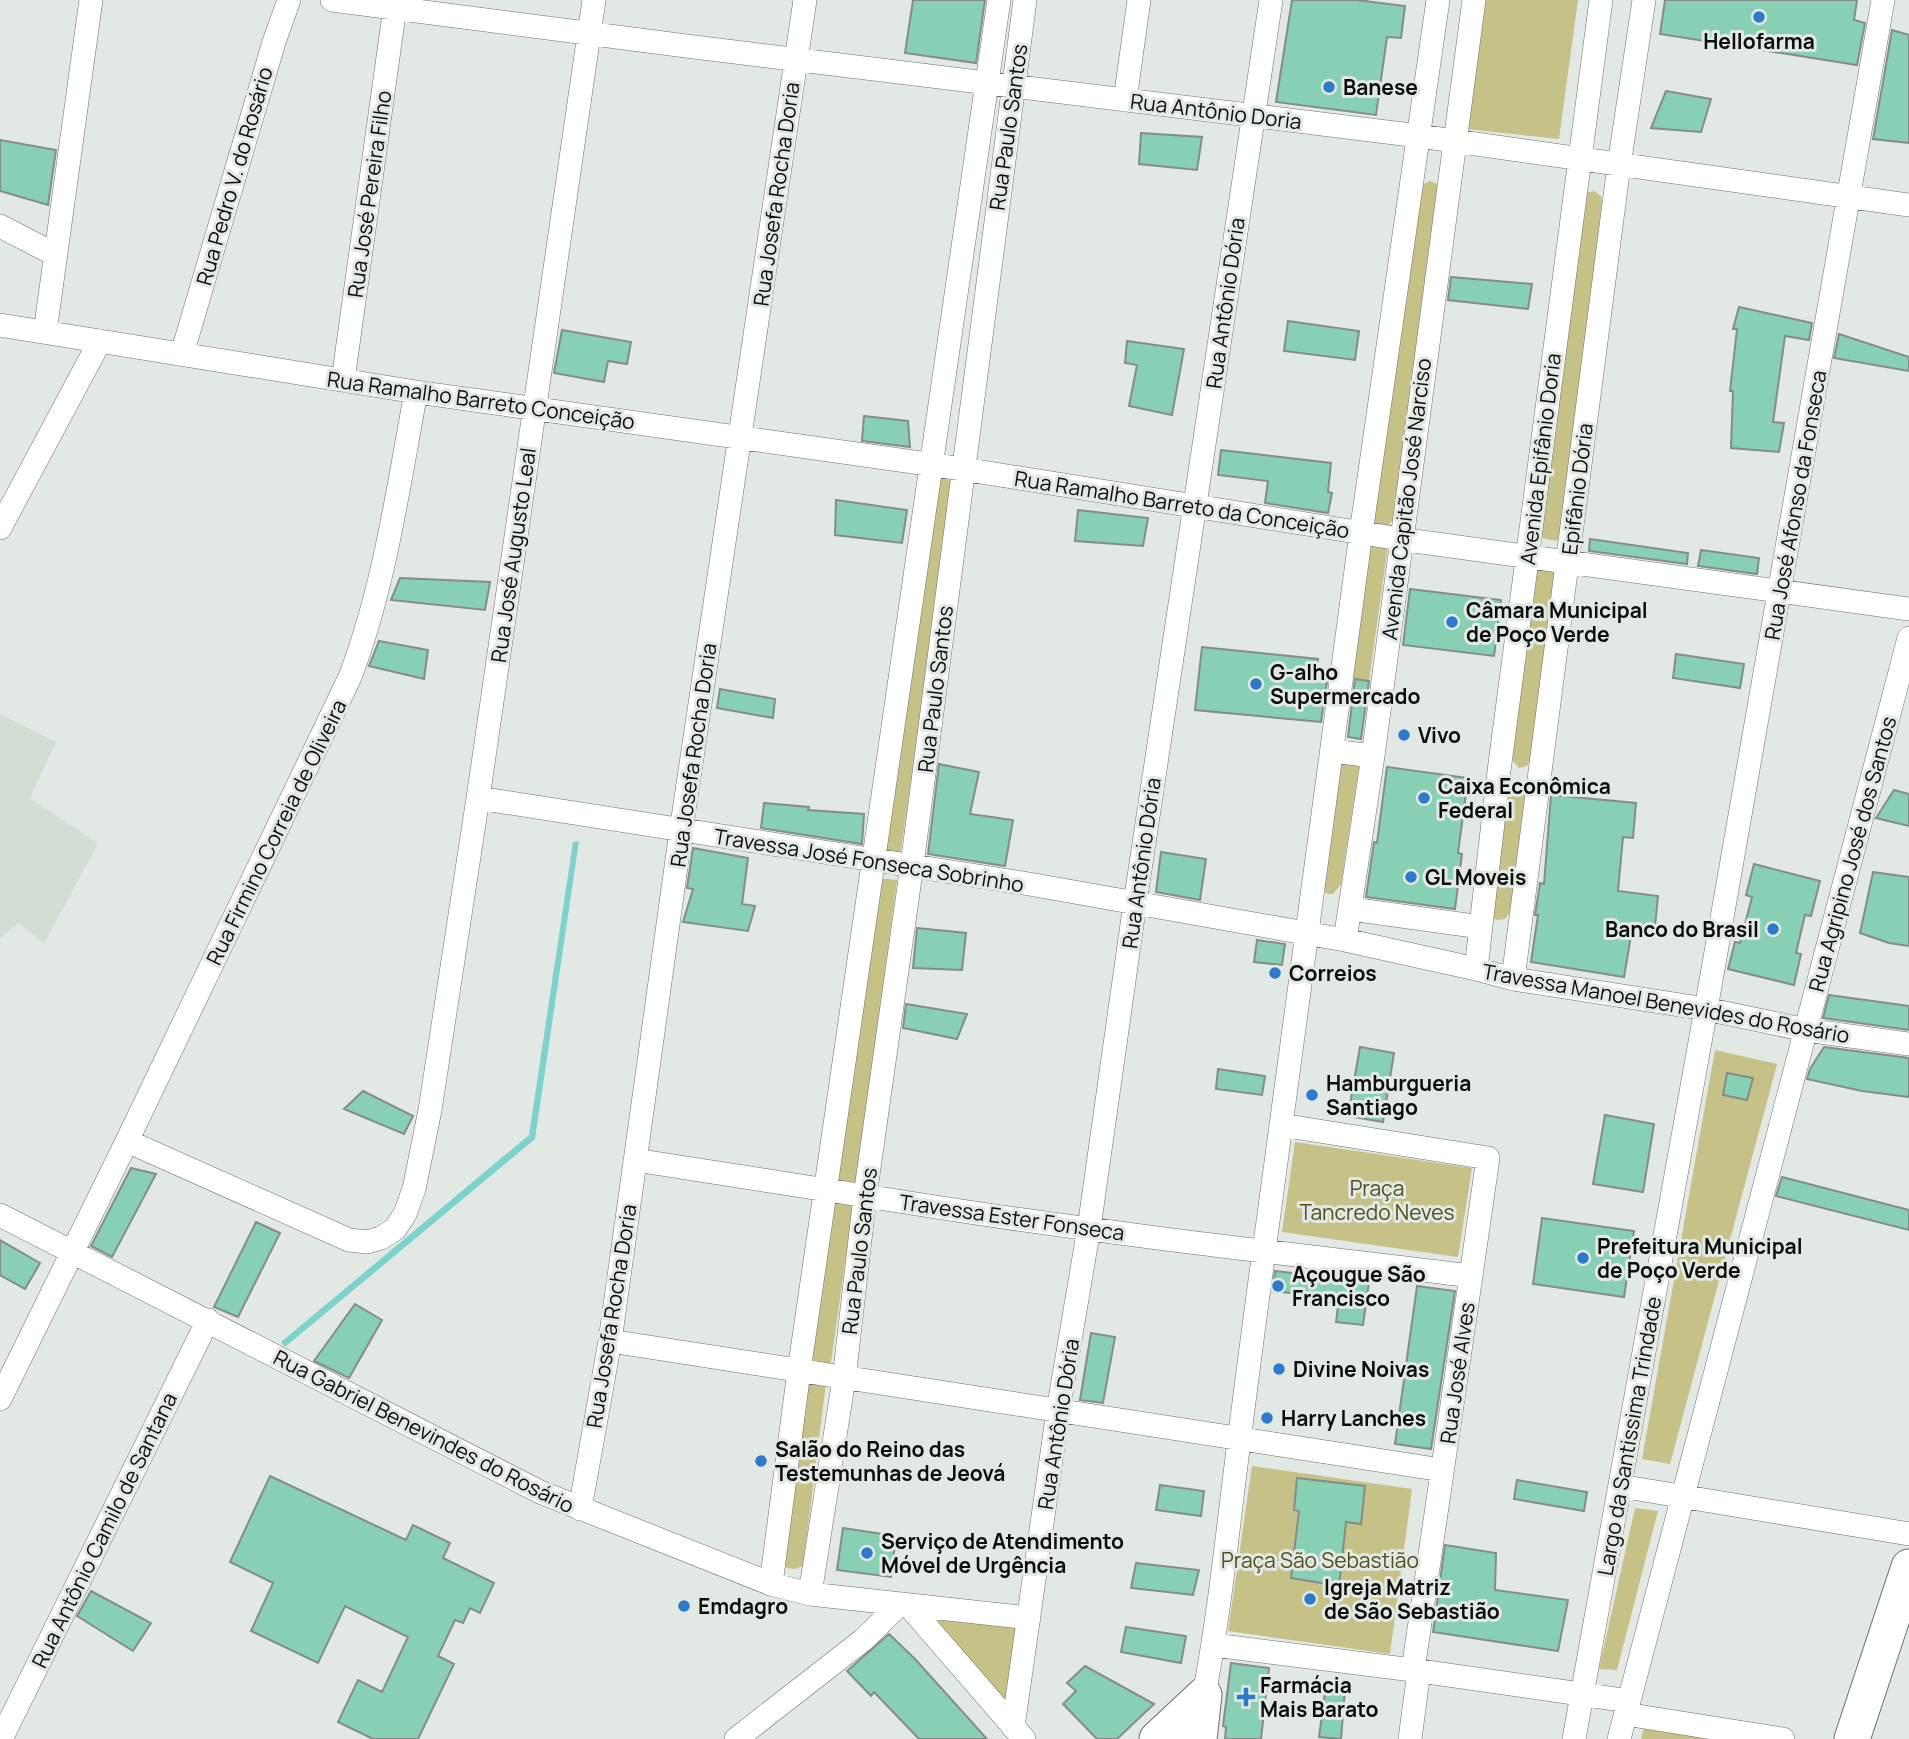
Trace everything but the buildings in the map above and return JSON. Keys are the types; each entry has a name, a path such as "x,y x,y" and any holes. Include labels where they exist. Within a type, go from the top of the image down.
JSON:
{"main road":[{"path":"1852,1739 1909,1567"},
{"path":"1157,1739 1204,1695"},
{"path":"1199,1739 1204,1695"}],"street":[{"path":"45,332 91,0"},
{"name":"Rua Pedro V. do Rosário","path":"182,354 274,42 289,0"},
{"name":"Rua Antônio Doria","path":"332,0 1419,136 1909,205"},
{"name":"Rua José Augusto Leal","path":"127,1141 349,1240 367,1242 380,1238 395,1229 405,1213 414,1189 430,1110 594,0"},
{"name":"Rua Josefa Rocha Doria","path":"580,1509 610,1341 681,831 805,0"},
{"name":"Rua Paulo Santos","path":"771,1584 799,1371 999,0"},
{"name":"Rua Paulo Santos","path":"810,1594 844,1379 865,1196 912,865 1025,0"},
{"path":"1125,100 1139,0"},
{"name":"Rua Antônio Dória","path":"1019,1733 1029,1618 1058,1411 1089,1228 1135,903 1271,0"},
{"name":"Avenida Capitão José Narciso","path":"1281,1125 1361,533 1438,0"},
{"name":"Avenida Capitão José Narciso","path":"1345,940 1373,756 1453,141 1474,0"},
{"path":"1579,158 1601,0"},
{"name":"Epifânio Dória","path":"1513,979 1619,164 1644,0"},
{"name":"Rua José Afonso da Fonseca","path":"1706,1009 1883,0"},
{"name":"Rua José Pereira Filho","path":"343,380 395,7"},
{"name":"Avenida Epifânio Doria","path":"1476,969 1499,771 1579,158"},
{"path":"0,226 56,255"},
{"name":"Rua Ramalho Barreto Conceição","path":"0,325 416,392 963,469"},
{"path":"0,528 100,341"},
{"name":"Rua Firmino Correia de Oliveira","path":"0,1399 74,1252 354,666 378,593 416,392"},
{"name":"Rua Ramalho Barreto da Conceição","path":"963,469 1527,558 1909,609"},
{"name":"Rua Agripino José dos Santos","path":"1806,1030 1909,638"},
{"path":"1332,751 1373,756"},
{"path":"1499,771 1539,775"},
{"name":"Travessa José Fonseca Sobrinho","path":"478,798 912,865 1135,903"},
{"name":"Travessa Manoel Benevides do Rosário","path":"1135,903 1345,940 1513,979 1706,1009 1806,1030 1909,1044"},
{"path":"1351,909 1481,927"},
{"name":"Largo da Santissima Trindade","path":"1574,1739 1706,1009"},
{"path":"1619,1739 1806,1030"},
{"path":"1204,1695 1214,1645 1281,1125 1488,1158 1471,1276 1265,1250"},
{"name":"Travessa Ester Fonseca","path":"635,1160 865,1196 1265,1250"},
{"name":"Rua Gabriel Benevindes do Rosário","path":"0,1215 208,1320 470,1458 580,1509 771,1584 810,1594 1029,1618"},
{"name":"Rua José Alves","path":"1442,1470 1471,1276"},
{"name":"Rua Antônio Camilo de Santana","path":"1,1739 208,1320"},
{"path":"610,1341 1442,1470 1416,1670 1410,1739"},
{"path":"1620,1486 1909,1534"},
{"path":"736,1739 904,1605 1019,1733"},
{"path":"1214,1645 1582,1694 1627,1708 1783,1739"}],"shaded area":[{"path":"0,714 56,742 30,798 98,843 44,944 19,923 0,938"}],"green space":[{"path":"1486,0 1578,0 1559,139 1467,129"},
{"path":"1430,181 1437,184 1440,191 1394,518 1383,528 1376,524 1373,517 1419,191"},
{"path":"1594,191 1601,196 1602,202 1561,533 1557,541 1542,538 1540,527 1586,193"},
{"path":"941,478 955,481 898,870 879,867"},
{"path":"1366,542 1388,545 1369,681 1347,678"},
{"path":"1550,568 1558,575 1531,759 1527,766 1519,768 1509,756 1535,572"},
{"path":"1341,759 1355,761 1359,767 1341,884 1333,894 1328,894 1321,889"},
{"path":"1521,784 1526,789 1510,912 1505,919 1497,920 1489,916 1506,790"},
{"path":"878,878 897,880 856,1189 832,1186"},
{"path":"1715,1050 1777,1064 1670,1464 1642,1459"},
{"name":"Praça Tancredo Neves","path":"1295,1142 1472,1168 1458,1257 1282,1232"},
{"path":"832,1196 854,1199 830,1369 806,1365"},
{"path":"806,1380 826,1383 803,1566 795,1569 787,1568 780,1560"},
{"name":"Praça São Sebastião","path":"1252,1466 1412,1489 1390,1654 1228,1631"},
{"path":"1635,1508 1658,1511 1617,1670 1599,1669"},
{"path":"931,1615 1018,1626 1007,1707"},
{"path":"1644,1727 1720,1739 1641,1739"}],"water":[{"path":"579,841 535,1139 285,1347 281,1342 529,1135 573,842"}],"place":[{"name":"Hellofarma","path":"1759,17"},
{"name":"Banese","path":"1329,87"},
{"name":"Câmara Municipal de Poço Verde","path":"1452,622"},
{"name":"G-alho Supermercado","path":"1256,684"},
{"name":"Vivo","path":"1404,735"},
{"name":"Caixa Econômica Federal","path":"1424,798"},
{"name":"GL Moveis","path":"1411,877"},
{"name":"Banco do Brasil","path":"1773,929"},
{"name":"Correios","path":"1275,973"},
{"name":"Hamburgueria Santiago","path":"1312,1095"},
{"name":"Prefeitura Municipal de Poço Verde","path":"1583,1258"},
{"name":"Açougue São Francisco","path":"1278,1286"},
{"name":"Divine Noivas","path":"1279,1369"},
{"name":"Harry Lanches","path":"1267,1418"},
{"name":"Salão do Reino das Testemunhas de Jeová","path":"761,1461"},
{"name":"Serviço de Atendimento Móvel de Urgência","path":"867,1553"},
{"name":"Igreja Matriz de São Sebastião","path":"1310,1599"},
{"name":"Emdagro","path":"684,1606"},
{"name":"Farmácia Mais Barato","path":"1246,1697"}]}
